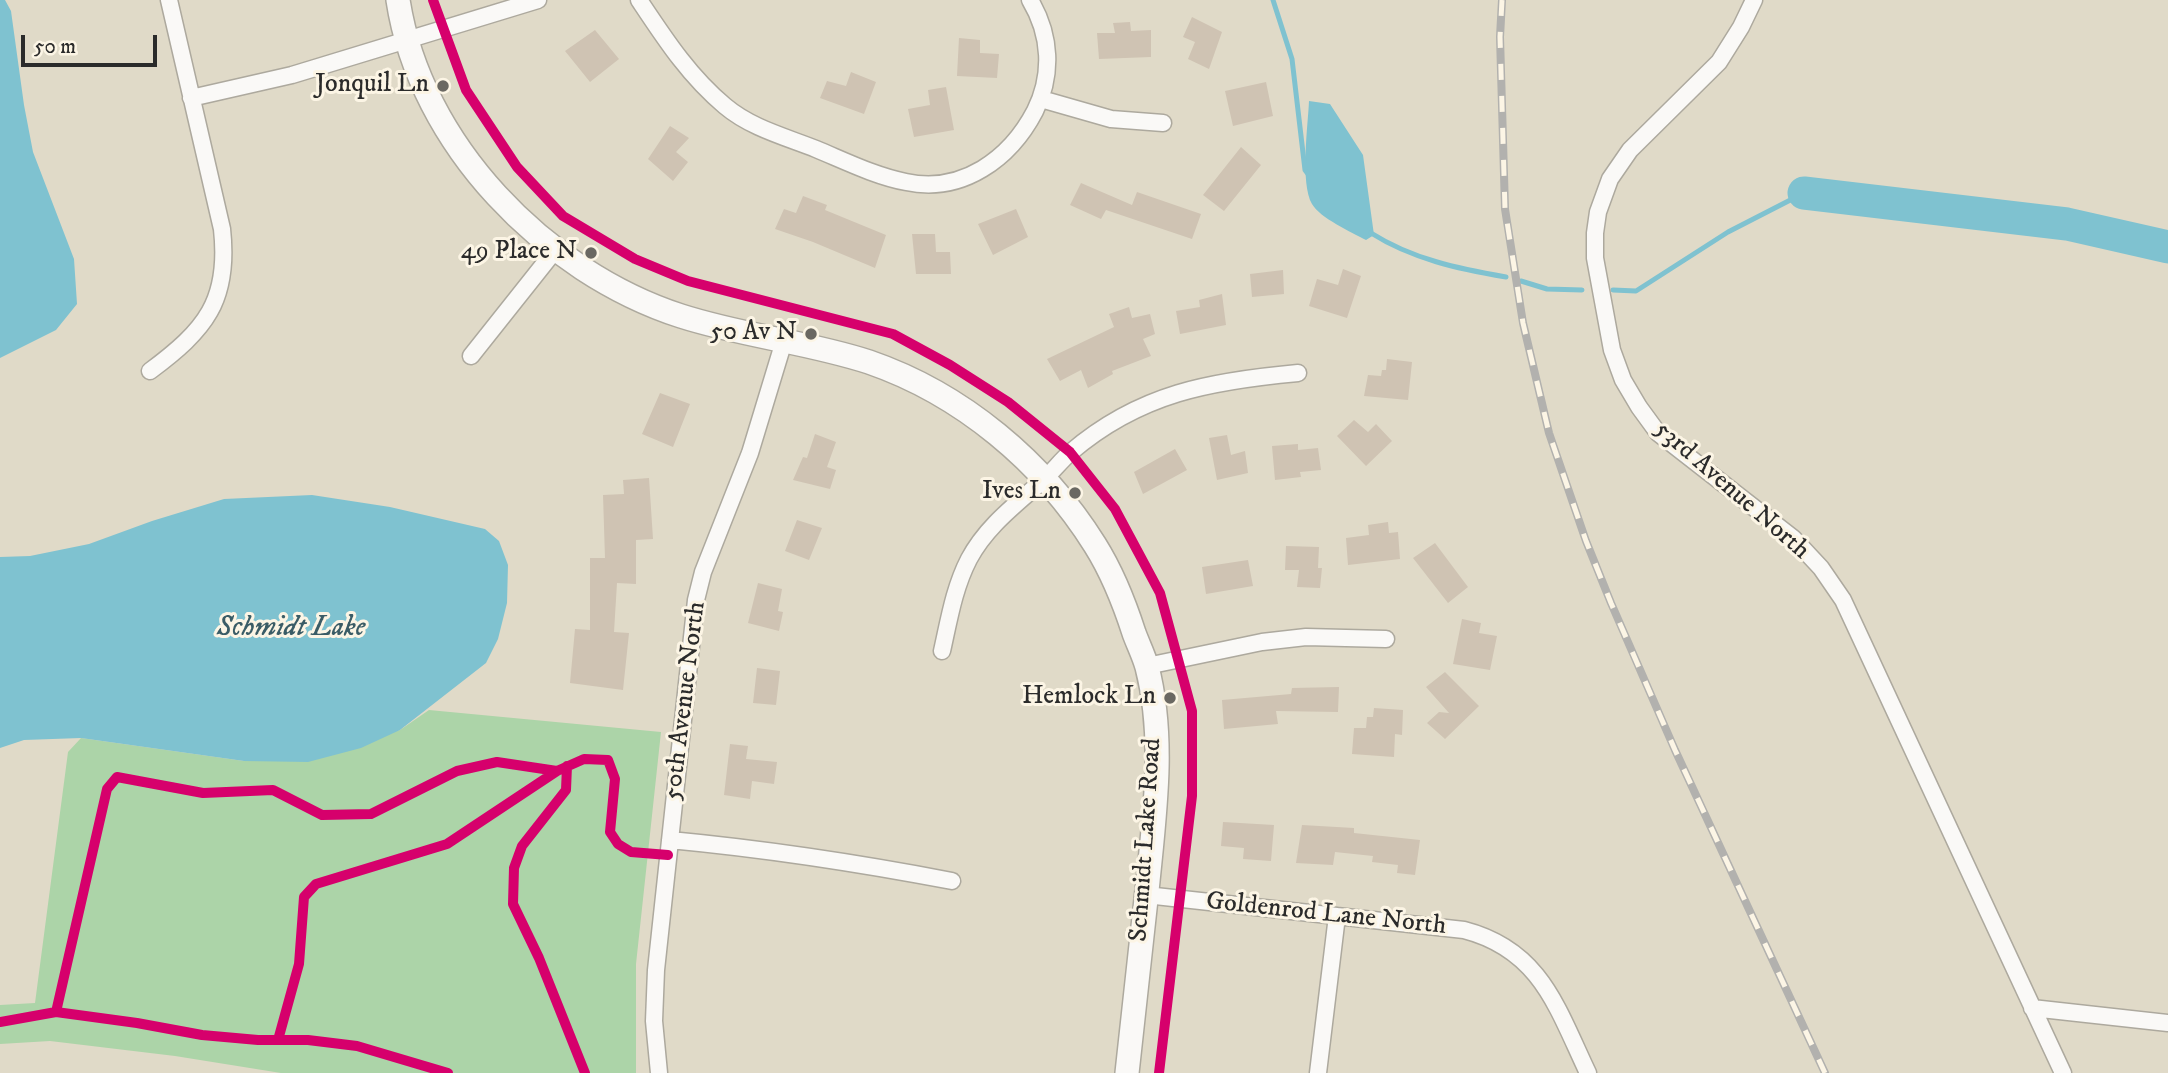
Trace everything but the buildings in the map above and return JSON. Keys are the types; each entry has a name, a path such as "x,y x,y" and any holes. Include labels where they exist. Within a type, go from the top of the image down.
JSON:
{"street":[{"path":"150,372 198,330 213,309 225,256 222,229 169,0"},
{"name":"Schmidt Lake Road","path":"398,0 407,40 424,85 452,138 485,184 556,249 596,277 678,315 729,330 869,362 925,387 977,418 1023,455 1063,499 1096,547 1121,596 1147,666 1155,712 1157,768 1127,1073"},
{"path":"191,99 292,75 538,0"},
{"path":"639,0 684,66 728,109 756,125 875,173 907,183 936,184 963,180 1010,149 1025,130 1041,99 1046,80 1048,48 1039,14 1030,0"},
{"name":"53rd Avenue North","path":"1754,0 1719,62 1630,150 1610,179 1598,212 1595,246 1612,350 1623,380 1658,433 1793,538 1821,568 1843,600 2063,1073"},
{"path":"1041,99 1111,119 1163,123"},
{"path":"471,356 556,249"},
{"name":"50th Avenue North","path":"659,1073 654,1021 656,970 696,600 703,572 750,453 784,341"},
{"path":"942,651 957,586 982,536 1070,452 1106,426 1145,404 1189,388 1240,378 1298,373"},
{"path":"1147,666 1262,642 1306,637 1386,639"},
{"path":"670,839 760,848 952,881"},
{"name":"Goldenrod Lane North","path":"1146,895 1464,930 1489,936 1514,952 1531,969 1556,1006 1588,1073"},
{"path":"1318,1073 1337,916"},
{"path":"2032,1008 2168,1023"}],"green space":[{"path":"429,710 661,732 636,964 636,1073 281,1073 175,1056 50,1041 0,1044 0,1005 35,1003 68,752 81,738 244,761 400,730"}],"water":[{"path":"0,0 5,0 11,11 33,152 74,259 77,304 56,330 0,358"},
{"path":"1309,101 1330,104 1363,155 1374,235 1366,240 1344,229 1316,209 1308,195 1306,139"},
{"name":"Schmidt Lake","path":"312,495 390,507 485,529 499,541 508,565 507,603 498,639 486,663 400,730 361,748 308,762 244,761 81,738 24,740 0,748 0,557 30,556 89,544 224,499"}],"waterway":[{"path":"1273,0 1292,59 1305,170 1308,174"},
{"path":"1613,290 1636,291 1728,232 1804,193"},
{"path":"1804,193 2067,224 2168,247"},
{"path":"1371,233 1403,250 1436,262 1506,277"},
{"path":"1521,281 1547,289 1582,290"}],"railway":[{"path":"1502,0 1500,37 1505,209 1523,323 1549,433 1586,541 1611,603 1675,750 1825,1073"}],"cycle path":[{"path":"433,0 466,90 517,167 563,216 635,259 688,281 893,334 950,365 1008,402 1070,452 1115,509 1160,593 1192,711 1192,796 1159,1073"},
{"path":"278,1040 299,964 304,897 316,884 447,844 557,771 584,759 608,760 615,779 610,832 618,844 631,852 668,855"},
{"path":"56,1012 107,789 117,777 203,793 273,790 322,815 371,814 457,771 497,762 557,771"},
{"path":"567,766 566,790 522,846 514,868 513,904 539,958 585,1073"},
{"path":"0,1022 56,1012 202,1035 258,1040 308,1040 357,1046 448,1073"}],"place":[{"name":"Jonquil Ln","path":"443,86"},
{"name":"49 Place N","path":"591,253"},
{"name":"50 Av N","path":"811,334"},
{"name":"Ives Ln","path":"1075,493"},
{"name":"Hemlock Ln","path":"1170,698"}]}
